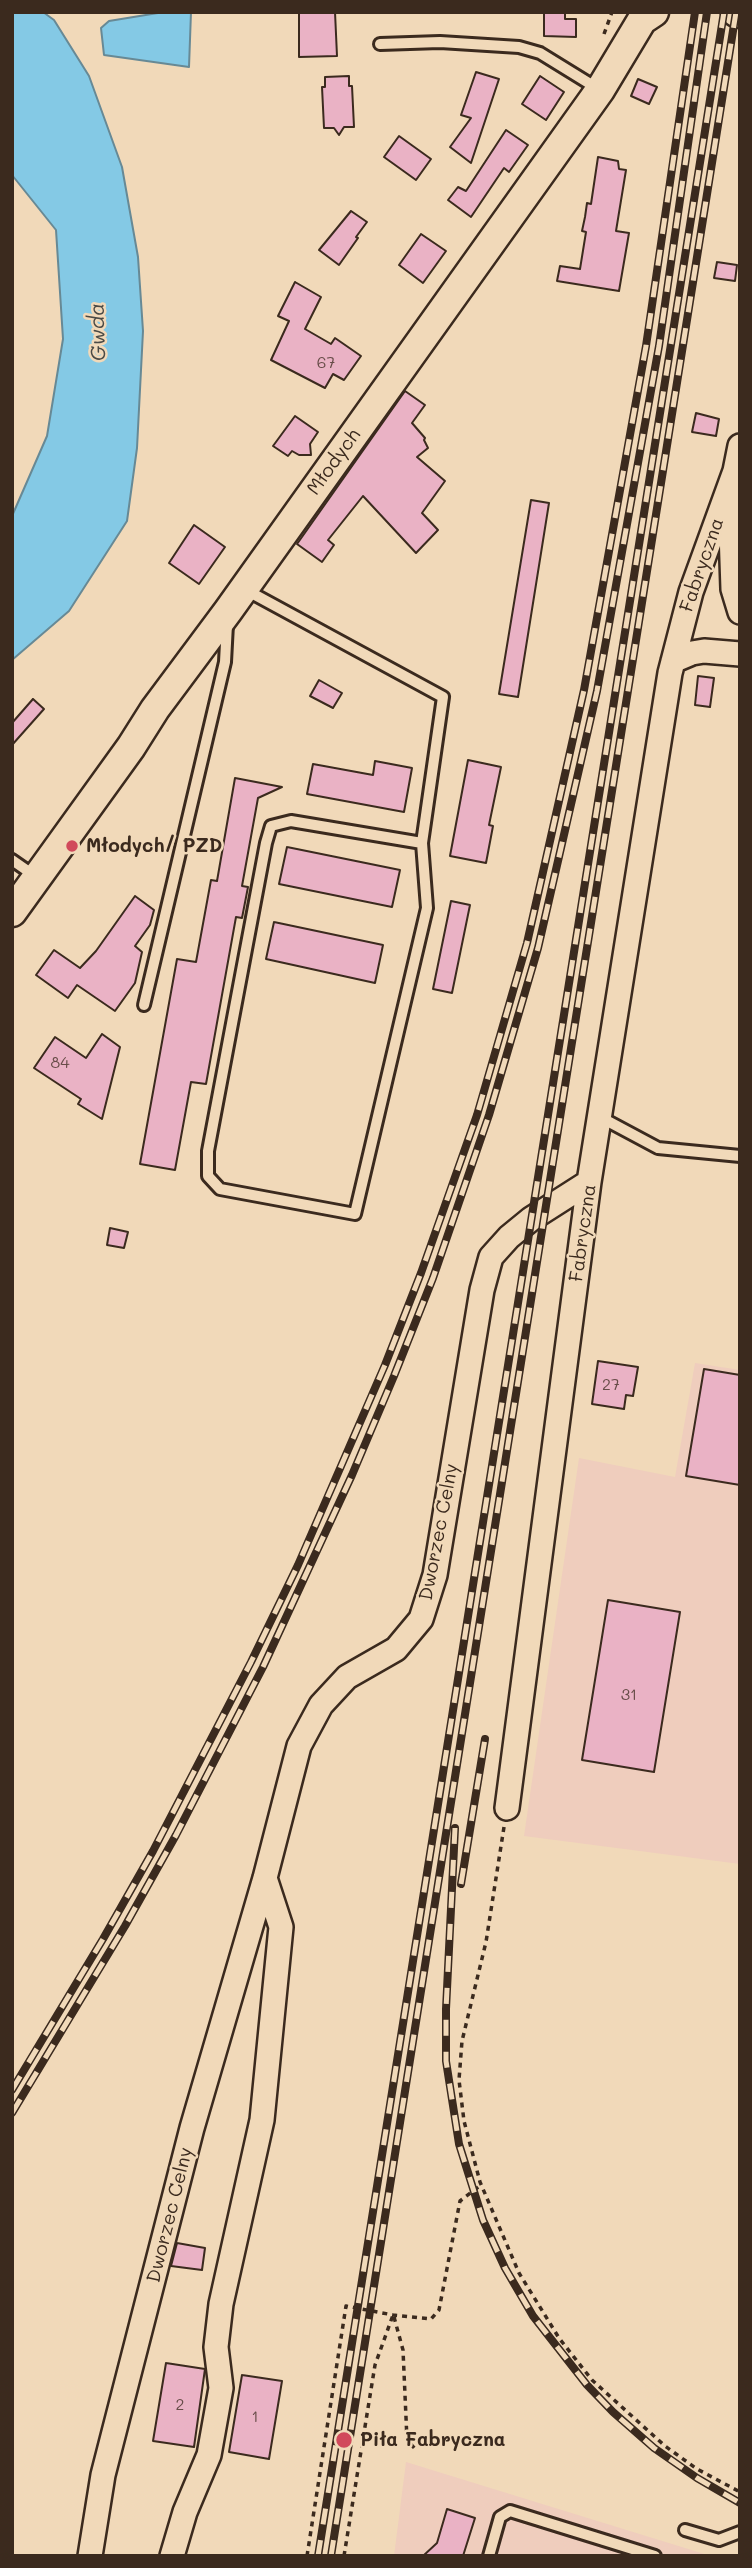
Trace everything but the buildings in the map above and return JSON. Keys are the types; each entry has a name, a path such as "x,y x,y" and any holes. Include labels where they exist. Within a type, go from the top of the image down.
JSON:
{"street":[{"name":"Młodych","path":"12,912 600,90 644,15"},
{"name":"Fabryczna","path":"740,446 735,471 731,531 733,589 740,612"},
{"name":"Fabryczna","path":"507,1808 589,1182 673,661 691,592 735,471"},
{"path":"673,661 704,651 740,654"},
{"name":"Dworzec Celny","path":"90,2556 103,2475 189,2141 265,1878 299,1746 321,1705 347,1677 396,1649 421,1619 435,1575 482,1290 491,1257 509,1237 531,1219 589,1182"},
{"path":"172,2556 185,2512 209,2455 221,2388 216,2347 221,2304 262,2120 281,1927 265,1878"}],"lane":[{"path":"380,44 440,42 519,47 540,53 600,90"},
{"path":"144,1005 225,662 236,600 443,697 422,843 427,908 355,1214 220,1189 208,1176 208,1151 271,826 291,821 422,843"},
{"path":"12,860 37,877"},
{"path":"600,1117 658,1148 740,1156"},
{"path":"489,2556 500,2517 510,2511 655,2556"},
{"path":"685,2530 719,2540 740,2532"}],"path":[{"path":"507,1808 486,1942 462,2041 459,2080 464,2121 481,2185 519,2273 559,2339 592,2380 665,2446 697,2469 740,2492"},
{"path":"307,2556 346,2306 431,2319 439,2310 460,2201 481,2185"},
{"path":"393,2315 403,2350 407,2440 418,2451"},
{"path":"344,2556 375,2365 393,2315"}],"shaded area":[{"path":"695,1363 740,1370 740,1864 524,1836 579,1458 675,1477"},
{"path":"406,2462 711,2556 394,2556"}],"water":[{"name":"Gwda","path":"12,12 43,12 54,20 89,76 122,167 138,257 143,331 137,448 127,521 69,611 12,660 12,516 47,436 63,339 56,230 12,175"},
{"path":"164,12 191,12 189,67 104,55 101,28 109,21"}],"railway":[{"path":"12,2090 153,1851 298,1565 385,1365 477,1115 527,943 584,690 646,346 695,12"},
{"path":"12,2113 125,1926 176,1835 263,1667 352,1475 394,1376 433,1278 489,1115 538,948 597,691 659,346 707,12"},
{"path":"318,2556 724,12"},
{"path":"331,2556 736,12"},
{"path":"461,1884 485,1739"},
{"path":"455,1828 446,2061 459,2144 483,2220 505,2268 533,2316 587,2385 654,2448 697,2478 740,2503"}],"place":[{"name":"Młodych/ PZD","path":"72,846"},
{"name":"Piła Fabryczna","path":"344,2440"}]}
